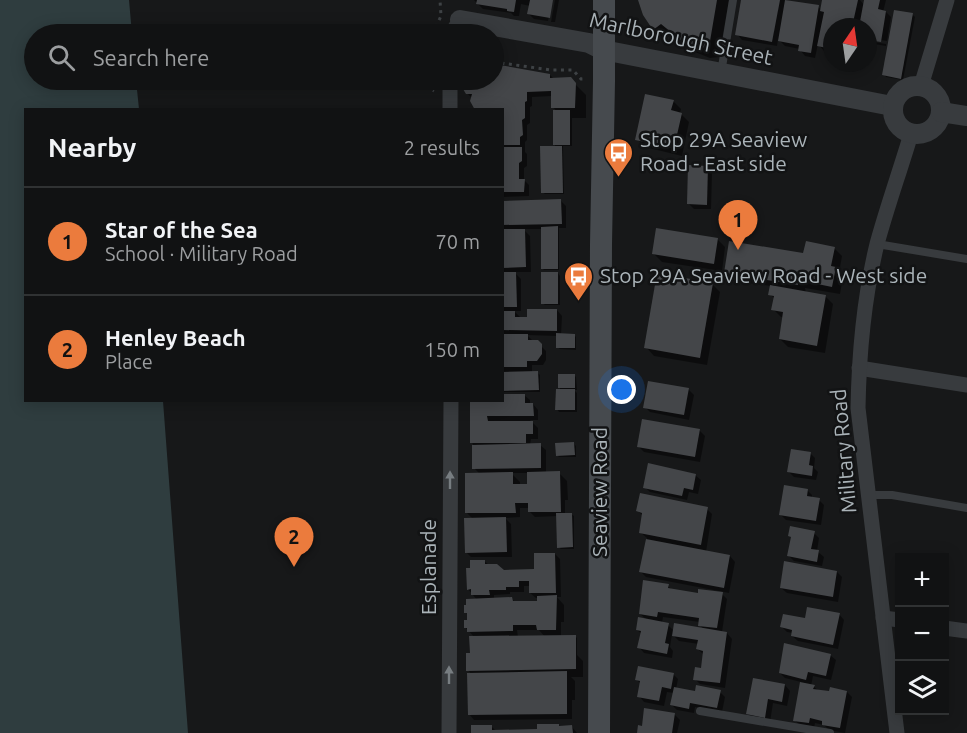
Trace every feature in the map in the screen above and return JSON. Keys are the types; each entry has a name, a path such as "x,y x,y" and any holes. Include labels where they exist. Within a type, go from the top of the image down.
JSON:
{"main road":[{"name":"Seaview Road","path":"599,733 604,0"}],"street":[{"path":"921,86 947,0"},
{"name":"Marlborough Street","path":"504,33 589,43 603,50 892,106"},
{"path":"921,86 928,88 938,98 941,105 940,119 926,133 911,134 902,130 896,123 892,106 904,89 921,86"},
{"path":"450,90 450,108"},
{"path":"941,112 967,116"},
{"name":"Military Road","path":"897,733 858,408 859,368 867,296 878,244 911,134"},
{"path":"859,368 967,385"},
{"name":"Esplanade","path":"449,733 451,402"},
{"path":"883,618 895,619"},
{"path":"949,629 967,631"}],"lane":[{"path":"721,73 733,0"},
{"path":"878,244 967,259"},
{"path":"868,495 892,495 967,508"},
{"path":"700,711 831,733"}],"path":[{"path":"437,24 441,16 440,0"},
{"path":"504,63 551,70 573,70 581,79 594,79"}],"shaded area":[{"path":"0,0 129,0 131,24 24,24 24,90 137,90 139,108 24,108 24,402 163,402 188,733 0,733"}],"building":[{"path":"477,0 516,0 514,12 476,4"},
{"path":"530,0 553,0 550,18 527,14"},
{"path":"638,0 717,0 709,47 698,48 682,41 661,24 653,30 643,15"},
{"path":"741,0 780,0 772,42 735,35"},
{"path":"785,0 819,5 811,53 798,51 799,45 778,41"},
{"path":"822,0 858,0 854,18 823,18 823,47 817,46 824,12 820,11"},
{"path":"864,0 880,0 878,9 886,11 881,42 877,41 877,18 861,18"},
{"path":"894,10 913,13 901,79 882,75"},
{"path":"504,66 550,74 550,78 571,77 576,83 575,108 551,108 551,91 527,92 520,145 504,145 504,108 474,108 470,101 472,94 466,94 464,90 504,90"},
{"path":"645,94 674,100 671,110 682,113 674,148 635,140"},
{"path":"553,110 570,110 570,145 553,145"},
{"path":"540,146 562,146 563,193 541,193"},
{"path":"504,147 522,147 519,179 525,179 524,192 504,192"},
{"path":"688,165 708,166 707,205 687,204"},
{"path":"561,199 562,224 504,225 504,201"},
{"path":"558,226 558,269 541,269 541,227"},
{"path":"656,228 718,238 714,264 652,254"},
{"path":"504,229 525,229 526,267 504,268"},
{"path":"729,241 803,253 806,241 835,247 831,266 836,267 832,287 798,280 798,285 724,273"},
{"path":"504,272 516,272 517,307 504,307"},
{"path":"541,272 558,272 558,304 541,304"},
{"path":"657,273 713,283 700,358 644,348"},
{"path":"770,285 826,295 817,346 779,339 783,312 771,310 774,296 768,295"},
{"path":"527,309 557,309 557,331 504,330 504,311 515,311 515,317 527,317"},
{"path":"556,333 575,334 575,348 556,348"},
{"path":"504,334 528,334 528,340 538,340 542,344 542,354 537,361 527,361 527,367 504,367"},
{"path":"538,371 539,390 504,391 504,372"},
{"path":"558,374 575,374 575,388 558,388"},
{"path":"648,381 689,388 684,415 643,408"},
{"path":"556,389 575,389 575,410 555,410"},
{"path":"504,394 525,394 525,403 533,403 534,416 487,416 488,421 533,421 533,434 526,434 526,443 470,443 470,402 504,402"},
{"path":"642,419 700,429 695,457 637,447"},
{"path":"574,442 575,455 556,456 555,443"},
{"path":"541,443 541,468 472,469 472,445"},
{"path":"791,449 811,452 809,465 813,466 812,476 787,472"},
{"path":"648,463 696,474 693,490 684,488 682,496 643,488"},
{"path":"560,471 561,512 528,512 528,503 515,503 516,513 465,513 465,473 513,472 513,484 527,484 527,472"},
{"path":"784,485 808,489 807,496 820,498 816,521 779,515"},
{"path":"640,493 708,507 701,545 639,533 642,513 636,511"},
{"path":"556,513 572,513 573,547 557,548"},
{"path":"506,517 507,552 465,553 464,518"},
{"path":"790,526 815,531 811,549 819,550 817,562 787,556 791,537 788,536"},
{"path":"646,539 730,555 724,588 639,572"},
{"path":"534,553 555,553 556,593 529,593 529,581 519,581 519,587 506,587 506,590 489,590 490,595 471,595 471,589 467,590 466,568 470,568 470,560 485,560 485,564 497,564 504,570 534,569"},
{"path":"784,561 837,571 833,597 780,588"},
{"path":"643,580 669,584 668,588 698,593 698,589 723,592 717,628 698,626 699,618 658,612 657,617 639,614"},
{"path":"557,595 556,630 537,630 536,625 513,625 513,631 467,632 467,628 464,628 464,620 467,620 467,613 464,613 466,599 512,597 513,601 537,601 537,596"},
{"path":"807,607 840,613 833,645 791,636 792,630 780,627 783,614 805,618"},
{"path":"638,617 669,623 665,643 669,644 667,654 637,648 641,631 636,630"},
{"path":"674,623 727,632 720,683 693,680 695,667 701,668 703,651 696,649 698,640 672,636"},
{"path":"576,635 576,669 466,671 466,653 470,653 469,636"},
{"path":"784,643 831,654 826,676 808,672 806,680 779,673"},
{"path":"638,666 674,673 671,689 662,687 659,701 637,697 640,681 635,680"},
{"path":"567,671 567,714 468,715 467,673"},
{"path":"753,678 785,684 782,702 768,699 765,718 746,714"},
{"path":"800,682 815,685 813,689 829,691 830,687 847,691 840,728 822,725 822,721 810,718 809,723 793,721"},
{"path":"696,685 721,690 717,708 690,703 689,709 670,705 674,687 695,691"},
{"path":"644,708 675,713 672,733 637,733 638,725 642,726"},
{"path":"537,724 572,725 573,733 471,733 471,725 492,725 492,730 537,729"}],"place":[{"name":"Stop 29A Seaview Road - East side","path":"619,178"},
{"name":"Star of the Sea","path":"738,250"},
{"name":"Stop 29A Seaview Road - West side","path":"579,302"},
{"name":"Henley Beach","path":"294,567"}]}
